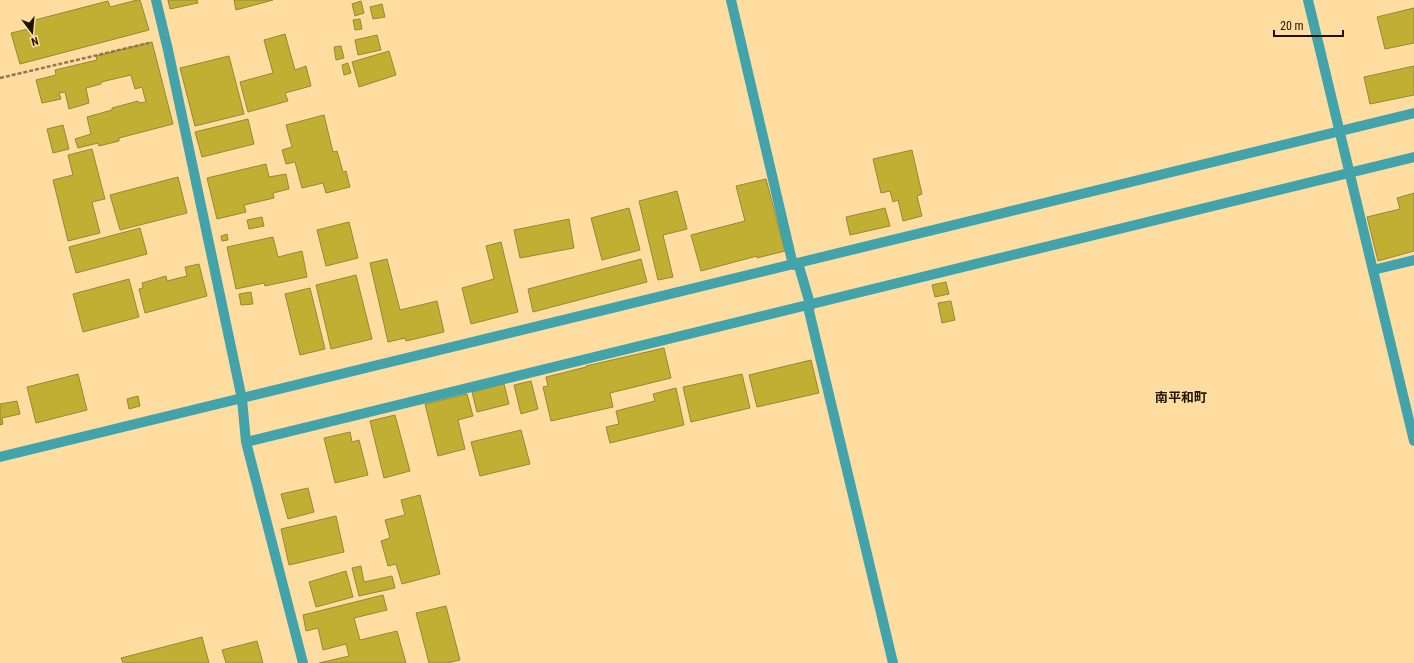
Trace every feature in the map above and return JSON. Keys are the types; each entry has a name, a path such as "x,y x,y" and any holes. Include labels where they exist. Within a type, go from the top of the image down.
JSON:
{"street":[{"path":"156,0 242,401 246,438 303,663"},
{"path":"731,0 798,267 809,300 809,310 893,663"},
{"path":"1308,0 1414,441"},
{"path":"0,457 242,401 798,267 1414,113"},
{"path":"246,438 1348,170 1414,157"},
{"path":"1373,270 1414,260"}],"path":[{"path":"0,78 165,40"}],"building":[{"path":"140,0 149,30 20,64 11,33 32,28 31,21 108,1 110,7"},
{"path":"168,0 197,0 198,3 170,9"},
{"path":"234,0 273,0 236,10"},
{"path":"361,1 364,13 355,16 352,4"},
{"path":"382,4 385,17 373,19 370,7"},
{"path":"1414,8 1414,43 1385,49 1377,17"},
{"path":"360,19 362,29 355,30 353,20"},
{"path":"285,34 295,70 306,66 311,86 285,93 288,101 248,112 240,82 273,73 264,40"},
{"path":"377,35 381,50 358,55 355,40"},
{"path":"152,42 173,124 119,138 119,141 99,146 98,143 78,148 75,139 91,134 87,117 138,101 139,103 146,102 142,87 135,89 131,75 101,82 101,84 86,88 89,103 69,109 65,92 59,93 61,99 42,103 36,80 56,75 55,70 97,60 96,56"},
{"path":"341,46 344,58 336,60 334,47"},
{"path":"389,51 396,75 359,87 352,62"},
{"path":"229,56 244,114 195,126 180,68"},
{"path":"348,63 351,73 344,75 342,65"},
{"path":"1414,66 1414,95 1370,104 1364,77"},
{"path":"324,115 333,152 337,151 343,172 346,171 350,187 326,193 323,183 302,188 295,162 286,164 282,150 292,147 286,125"},
{"path":"248,119 254,144 202,157 195,132"},
{"path":"63,125 69,149 53,153 47,129"},
{"path":"92,149 105,199 92,202 100,233 68,241 53,180 73,175 68,155"},
{"path":"912,150 922,194 917,196 922,216 903,221 898,200 893,202 890,191 881,193 873,159"},
{"path":"266,164 269,177 286,174 289,189 273,193 274,198 244,205 246,212 217,219 207,178"},
{"path":"178,177 187,213 120,230 110,195"},
{"path":"766,179 785,251 757,258 757,256 701,271 691,235 745,221 736,186"},
{"path":"677,191 687,229 663,235 673,277 658,280 639,201"},
{"path":"1414,193 1414,251 1378,261 1367,217 1400,209 1397,198"},
{"path":"629,208 640,250 602,260 591,218"},
{"path":"885,208 890,226 850,235 846,217"},
{"path":"262,217 264,226 249,229 247,220"},
{"path":"569,219 574,248 520,258 514,230"},
{"path":"349,222 358,258 326,266 317,230"},
{"path":"140,228 147,254 76,273 69,247"},
{"path":"227,234 228,240 222,241 221,236"},
{"path":"273,237 278,257 302,251 307,277 265,286 264,283 236,289 227,247"},
{"path":"501,242 518,312 471,324 462,288 494,279 486,246"},
{"path":"387,259 400,310 437,301 444,332 406,341 405,338 388,342 370,263"},
{"path":"641,259 647,282 533,312 528,289"},
{"path":"199,264 207,296 145,313 139,289 143,288 142,283 166,276 167,281 187,276 185,267"},
{"path":"356,275 372,339 331,349 316,285"},
{"path":"129,279 139,317 83,332 73,294"},
{"path":"946,282 949,294 935,297 932,285"},
{"path":"310,288 325,349 300,355 285,294"},
{"path":"251,292 253,304 241,305 239,294"},
{"path":"951,301 955,320 942,323 938,303"},
{"path":"664,348 671,378 610,393 613,407 551,421 543,387 548,386 546,377"},
{"path":"811,360 819,393 757,407 749,375"},
{"path":"78,374 87,410 36,423 27,387"},
{"path":"742,374 750,408 691,422 683,387"},
{"path":"531,381 538,409 521,414 514,385"},
{"path":"504,384 509,404 477,412 472,392"},
{"path":"676,388 684,425 610,443 606,427 619,424 616,411 655,401 653,394"},
{"path":"467,394 473,416 458,420 465,449 438,456 425,404"},
{"path":"138,396 140,406 129,409 127,399"},
{"path":"17,401 20,414 2,418 3,424 0,425 0,404"},
{"path":"395,415 410,471 384,478 370,421"},
{"path":"521,430 530,464 480,476 471,442"},
{"path":"350,432 352,442 359,440 368,475 335,483 324,438"},
{"path":"308,488 314,512 288,519 281,494"},
{"path":"420,495 440,574 402,584 396,564 388,566 381,541 390,538 385,520 405,515 401,500"},
{"path":"336,516 344,552 289,565 281,529"},
{"path":"361,566 364,582 392,576 395,588 359,596 352,568"},
{"path":"346,571 353,597 316,607 309,582"},
{"path":"383,595 387,610 354,618 360,640 397,631 406,663 319,663 349,656 346,644 323,650 318,628 306,631 303,615"},
{"path":"446,606 460,660 447,663 429,663 416,613"},
{"path":"202,637 209,663 123,663 121,658"},
{"path":"257,641 263,663 226,663 222,650"}],"district":[{"name":"南平和町","path":"1181,397"}]}
